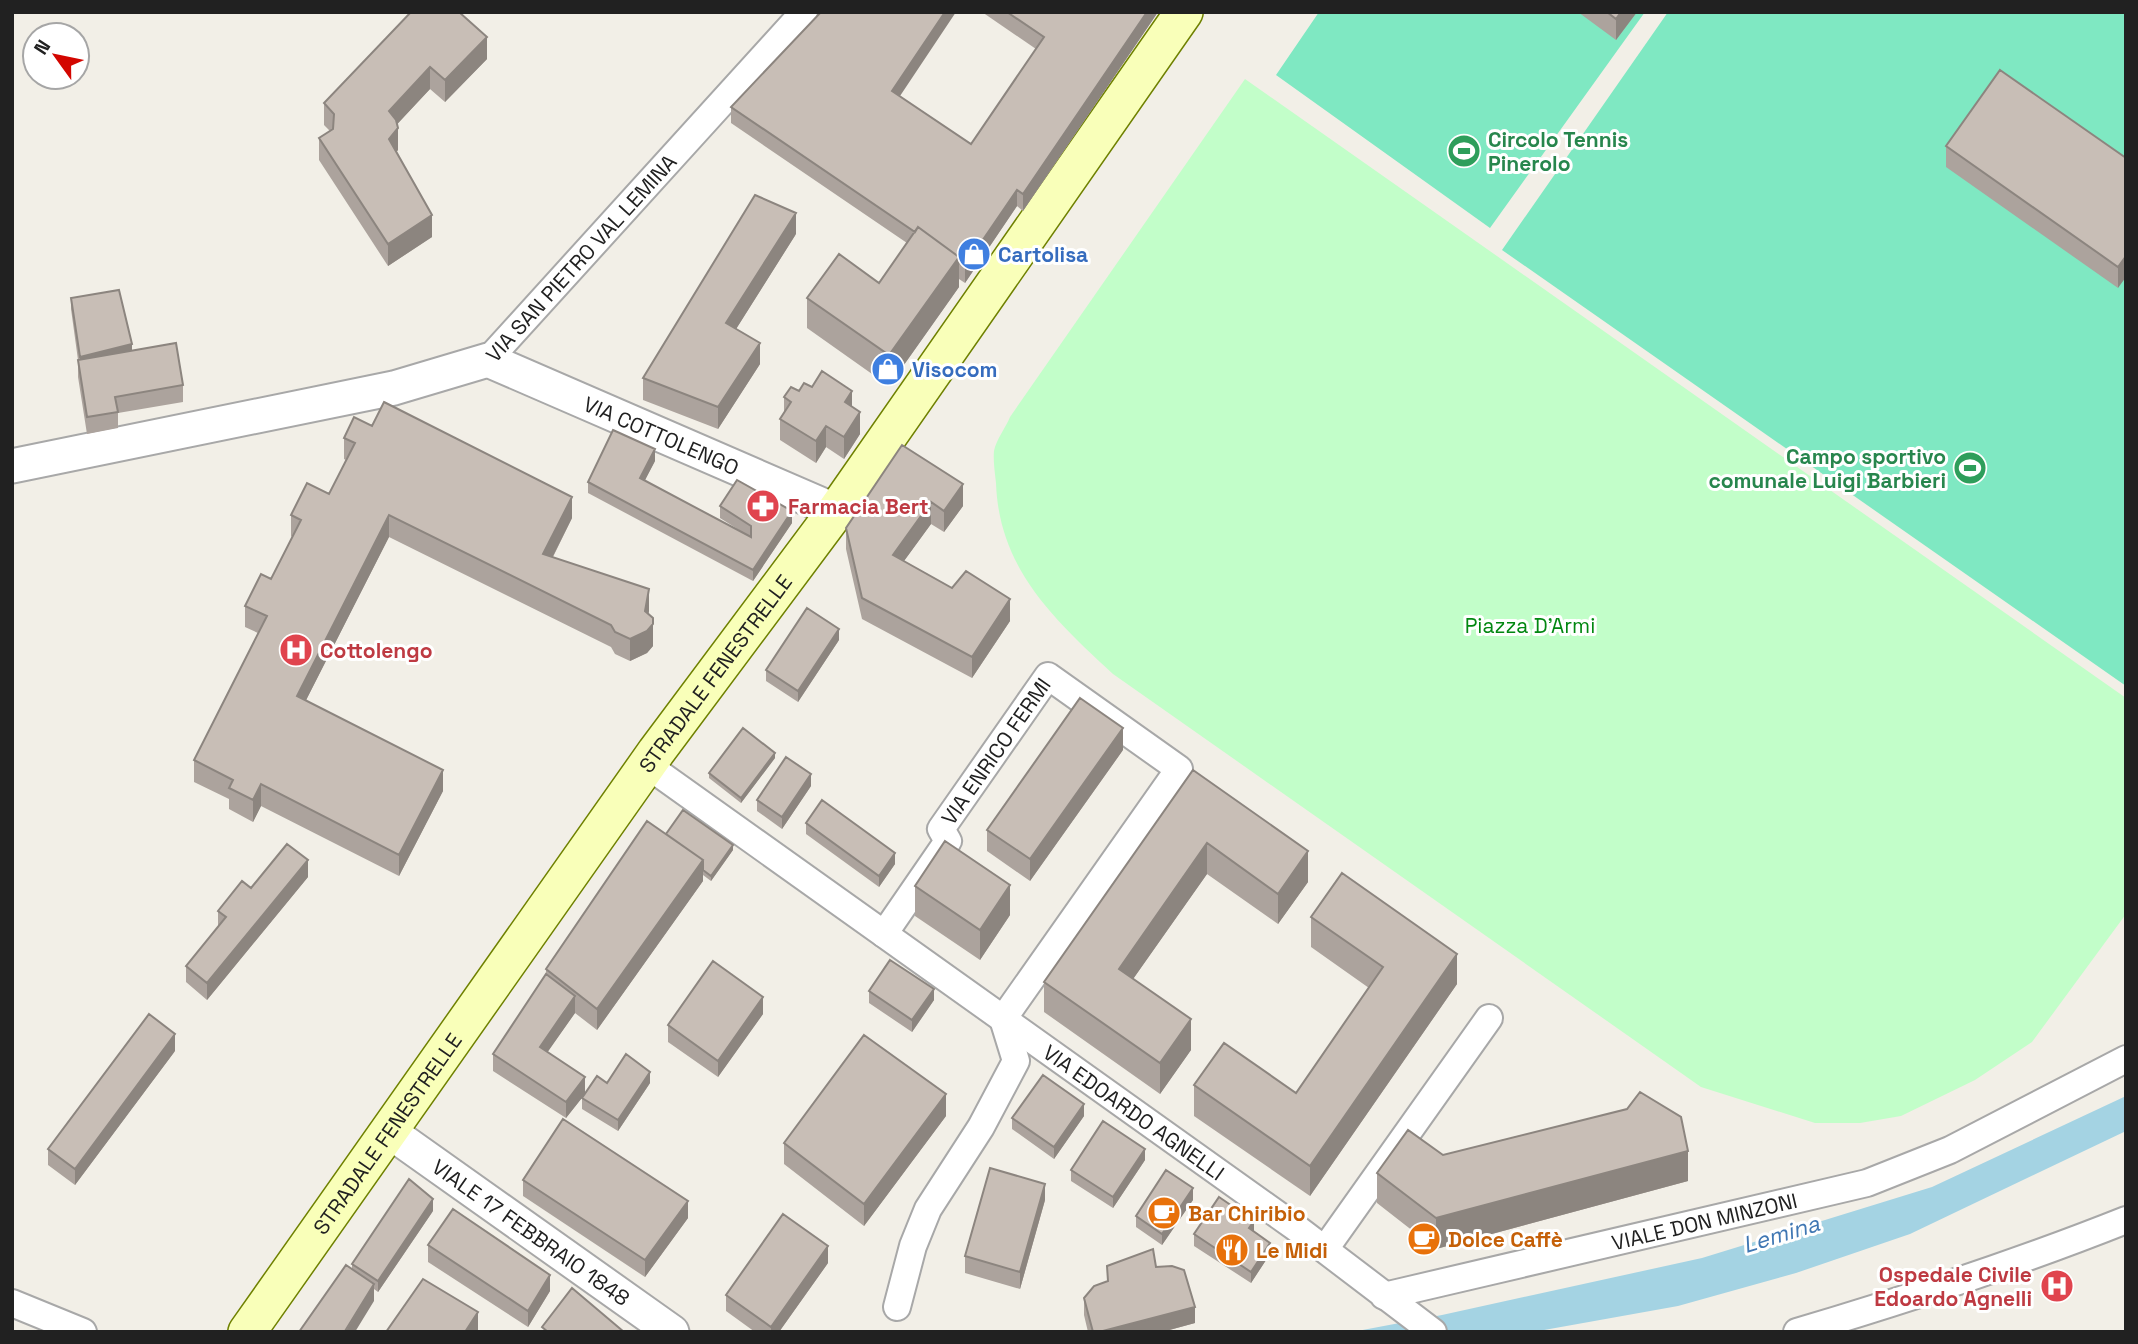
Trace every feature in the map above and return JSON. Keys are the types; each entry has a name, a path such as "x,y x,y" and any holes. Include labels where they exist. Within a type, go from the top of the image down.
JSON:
{"main road":[{"name":"STRADALE FENESTRELLE","path":"247,1332 647,765 836,511 1184,12"}],"street":[{"name":"VIA SAN PIETRO VAL LEMINA","path":"12,466 394,388 488,360 804,12"},
{"name":"VIA COTTOLENGO","path":"488,360 698,448 836,511"},
{"name":"VIA ENRICO FERMI","path":"884,934 948,841 941,829 1048,676 1179,769 1003,1019"},
{"name":"VIA EDOARDO AGNELLI","path":"647,765 1325,1249 1433,1332"},
{"path":"1325,1249 1489,1018"},
{"name":"VIA EDOARDO AGNELLI","path":"897,1307 912,1246 928,1209 981,1127 1016,1061 1003,1019"},
{"name":"VIALE DON MINZONI","path":"1384,1296 1867,1183 1950,1150 2126,1059"},
{"name":"VIALE 17 FEBBRAIO 1848","path":"390,1132 672,1332"},
{"path":"1797,1332 1913,1297 2061,1246 2126,1220"},
{"path":"12,1303 83,1332"}],"green space":[{"name":"Circolo Tennis Pinerolo","path":"1319,12 1645,12 1490,228 1276,75"},
{"name":"Campo sportivo comunale Luigi Barbieri","path":"1668,12 2126,12 2126,686 1502,250"},
{"name":"Piazza D'Armi","path":"1245,79 2126,698 2126,914 2032,1042 1975,1080 1901,1116 1860,1123 1815,1123 1701,1087 1113,674 1051,612 1019,567 1007,541 999,514 995,447 1010,417"}],"water":[{"name":"Lemina","path":"2126,1096 2126,1131 1910,1234 1796,1273 1678,1306 1533,1332 1352,1332 1702,1258 1932,1187"}],"building":[{"path":"411,12 459,12 487,37 445,80 430,67 389,111 398,128 389,139 432,215 388,244 319,138 333,129 334,114 324,103"},
{"path":"821,12 945,12 892,91 971,144 1044,37 1007,12 1147,12 1023,194 1017,190 965,266 959,263 959,257 918,227 915,232 731,107"},
{"path":"1607,12 1621,12 1616,19"},
{"path":"2000,70 2126,158 2126,256 2118,267 1946,146"},
{"path":"755,195 796,213 726,323 760,343 718,407 643,378"},
{"path":"918,227 959,257 889,355 807,298 839,254 879,283"},
{"path":"119,290 132,344 80,357 71,298"},
{"path":"176,343 183,385 115,397 118,412 87,417 78,360"},
{"path":"822,371 852,391 845,402 860,412 844,437 826,426 816,441 780,419 791,402 784,397 791,387 799,391 804,383 812,387"},
{"name":"Cottolengo","path":"384,402 572,497 543,554 649,589 645,611 653,618 653,624 647,631 630,639 615,632 611,625 389,515 297,696 443,770 399,855 261,784 253,800 229,788 233,780 194,760 267,616 245,606 261,574 271,579 301,520 291,515 307,483 329,494 355,443 344,438 354,417 372,426"},
{"path":"613,430 655,449 640,478 751,537 751,526 720,506 737,480 792,511 753,570 588,482"},
{"path":"902,445 963,484 944,511 931,502 893,555 952,588 966,571 1010,599 972,657 862,598 846,528"},
{"path":"807,608 839,629 798,691 766,670"},
{"path":"1080,698 1123,728 1030,859 987,830"},
{"path":"743,728 775,753 741,798 709,773"},
{"path":"786,757 811,774 782,817 757,800"},
{"path":"1193,770 1308,851 1278,894 1207,843 1119,969 1191,1019 1160,1063 1044,982"},
{"path":"822,800 895,853 879,876 806,823"},
{"path":"683,810 733,845 711,876 703,870 703,860 666,834"},
{"path":"647,821 703,860 597,1009 546,969"},
{"path":"945,841 1010,885 980,930 915,886"},
{"path":"287,844 308,860 207,983 186,966 226,917 218,911 242,881 251,888"},
{"path":"1342,873 1457,954 1310,1166 1194,1085 1224,1043 1296,1093 1383,967 1311,917"},
{"path":"890,960 934,989 912,1020 869,991"},
{"path":"713,961 763,997 718,1061 668,1025"},
{"path":"546,974 575,996 540,1047 585,1077 566,1102 493,1054"},
{"path":"149,1014 175,1034 75,1169 48,1149"},
{"path":"864,1035 946,1094 864,1204 784,1143"},
{"path":"626,1054 650,1072 618,1120 582,1098 597,1076 607,1083"},
{"path":"1043,1075 1084,1104 1054,1147 1012,1118"},
{"path":"1640,1092 1681,1117 1688,1151 1436,1218 1377,1173 1408,1130 1443,1155 1627,1109"},
{"path":"563,1119 688,1201 645,1260 523,1180"},
{"path":"1103,1121 1145,1149 1113,1197 1071,1170"},
{"path":"990,1168 1045,1184 1020,1272 965,1256"},
{"name":"Bar Chiribio","path":"1166,1170 1193,1188 1162,1234 1136,1216"},
{"path":"409,1179 433,1199 378,1281 352,1264"},
{"name":"Le Midi","path":"1219,1197 1254,1221 1249,1228 1270,1243 1251,1272 1194,1234"},
{"path":"453,1209 550,1275 528,1311 428,1245"},
{"path":"783,1214 828,1246 771,1327 726,1295"},
{"path":"1153,1249 1156,1267 1172,1266 1184,1270 1195,1307 1093,1332 1084,1298 1094,1286 1108,1281 1107,1266"},
{"path":"346,1265 374,1284 345,1331 347,1332 299,1332"},
{"path":"423,1279 478,1312 465,1332 386,1332"},
{"path":"572,1288 624,1332 548,1332 542,1327"}],"place":[{"name":"Circolo Tennis Pinerolo","path":"1464,151"},
{"name":"Cartolisa","path":"974,254"},
{"name":"Visocom","path":"888,369"},
{"name":"Campo sportivo comunale Luigi Barbieri","path":"1970,468"},
{"name":"Farmacia Bert","path":"763,506"},
{"name":"Cottolengo","path":"296,650"},
{"name":"Bar Chiribio","path":"1164,1213"},
{"name":"Dolce Caffè","path":"1424,1239"},
{"name":"Le Midi","path":"1232,1250"},
{"name":"Ospedale Civile Edoardo Agnelli","path":"2057,1286"}]}
